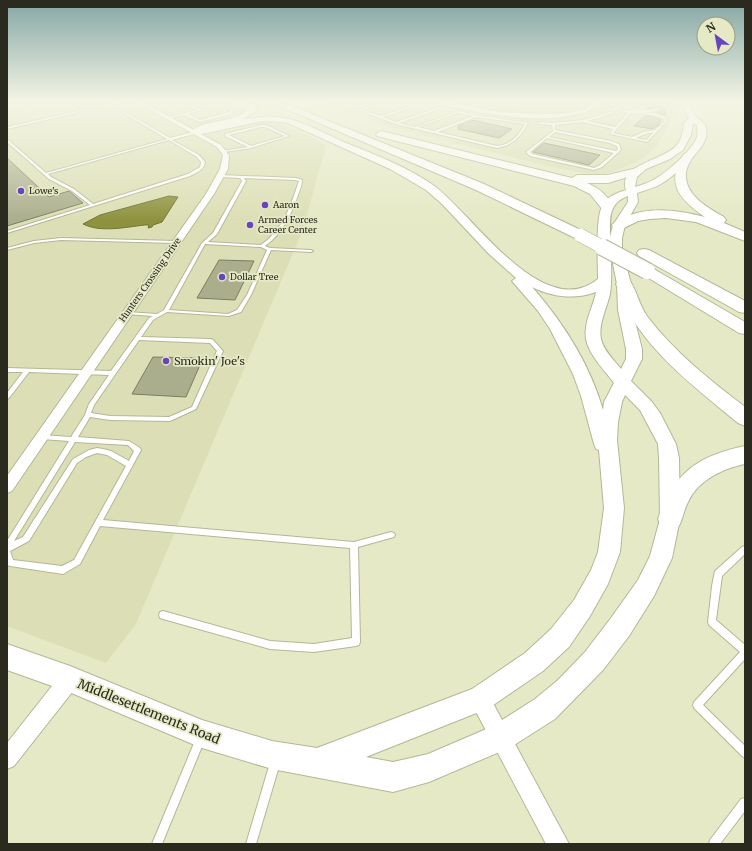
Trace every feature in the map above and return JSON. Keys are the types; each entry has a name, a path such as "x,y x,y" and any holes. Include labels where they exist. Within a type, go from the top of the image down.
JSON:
{"highway":[{"path":"370,142 644,253 745,308"},
{"path":"396,142 492,180"},
{"path":"411,142 548,174 589,187 601,196 607,206"},
{"path":"688,156 682,168 680,177 688,195 703,210 745,237"},
{"path":"548,174 597,180 617,178 637,171"},
{"path":"619,225 630,220 646,216 677,215 710,222 745,237"},
{"path":"582,229 647,271 745,329"},
{"path":"624,284 630,300 640,318 659,340 701,381 745,418"},
{"path":"670,519 678,498 687,484 697,475 718,464 738,456 745,455"}],"main road":[{"path":"334,142 404,173 428,187 454,208 508,265 532,283 544,289 561,292 580,292 590,290 605,280"},
{"path":"610,467 608,440 609,422 613,402 622,382 630,370 634,359 634,349 625,310 624,284 616,249 616,238 619,225 633,202 633,195 631,191 632,176 637,171 667,157 680,148 684,142"},
{"path":"607,206 612,200 631,191 650,186 662,180 688,156 700,142"},
{"name":"Middlesettlements Road","path":"7,657 70,679 202,734 277,756 317,762 393,777 429,768 501,737 545,709 594,661 646,588 661,558 670,519 669,458 667,444 646,406 622,382 598,350 593,339 593,328 602,300 605,280 604,224 607,206"},
{"path":"508,265 516,278 544,309 557,329 581,374 590,396 610,467"},
{"name":"Middlesettlements Road","path":"317,762 480,699 534,662 560,638 589,596 600,576 609,552 614,508 610,467"}],"street":[{"path":"213,142 224,151"},
{"name":"Hunters Crossing Drive","path":"7,487 221,176 226,161 224,151"},
{"path":"7,759 70,679"},
{"path":"480,699 558,844"}],"lane":[{"path":"9,142 45,174 73,190 92,205"},
{"path":"45,174 164,142"},
{"path":"7,232 189,175 203,167 203,159 173,142"},
{"path":"240,142 251,147"},
{"path":"224,151 251,147 269,142"},
{"path":"478,142 501,147 506,146 512,142"},
{"path":"541,142 528,152 529,154 584,168 594,169 601,166 620,147 614,143 608,142"},
{"path":"569,142 616,152"},
{"path":"221,176 301,181 282,225 268,243 262,246"},
{"path":"166,311 204,243 215,234 241,188 244,181 241,177"},
{"path":"7,249 42,240 61,239 176,242"},
{"path":"204,243 262,246 269,249 311,250"},
{"path":"7,548 88,415 91,405 151,318 166,311 230,315 239,311 249,295 269,249"},
{"path":"127,313 158,315"},
{"path":"88,415 110,418 170,419 194,408 220,351 211,341 138,338"},
{"path":"7,370 113,374"},
{"path":"7,397 28,370"},
{"path":"7,553 10,562 63,570 77,562 138,450 129,444 42,437"},
{"path":"7,548 26,539 75,460 84,454 95,450 108,451 130,465"},
{"path":"98,523 354,545 391,535"},
{"path":"163,615 270,645 314,648 356,642 354,545"},
{"path":"745,549 718,574 712,622 745,652 697,705 745,753"},
{"path":"157,844 202,734"},
{"path":"252,844 277,756"},
{"path":"714,844 745,803"}],"shaded area":[{"path":"7,142 321,142 326,146 302,232 136,624 106,663 7,626"},
{"path":"450,142 659,142 657,146 644,158 616,171 604,174 583,173 552,167"},
{"path":"169,196 178,197 162,222 153,225 152,227 148,228 149,225 145,225 106,229 90,227 83,224 100,215"}],"building":[{"path":"544,143 600,155 589,165 533,152"},
{"name":"Lowe's","path":"7,158 49,197 69,191 83,203 7,226"},
{"path":"219,260 254,261 235,300 197,298"},
{"path":"153,357 203,358 186,397 132,394"}],"place":[{"name":"Lowe's","path":"21,191"},
{"name":"Aaron","path":"265,205"},
{"name":"Armed Forces Career Center","path":"250,225"},
{"name":"Dollar Tree","path":"222,277"},
{"name":"Smokin' Joe's","path":"166,361"}]}
